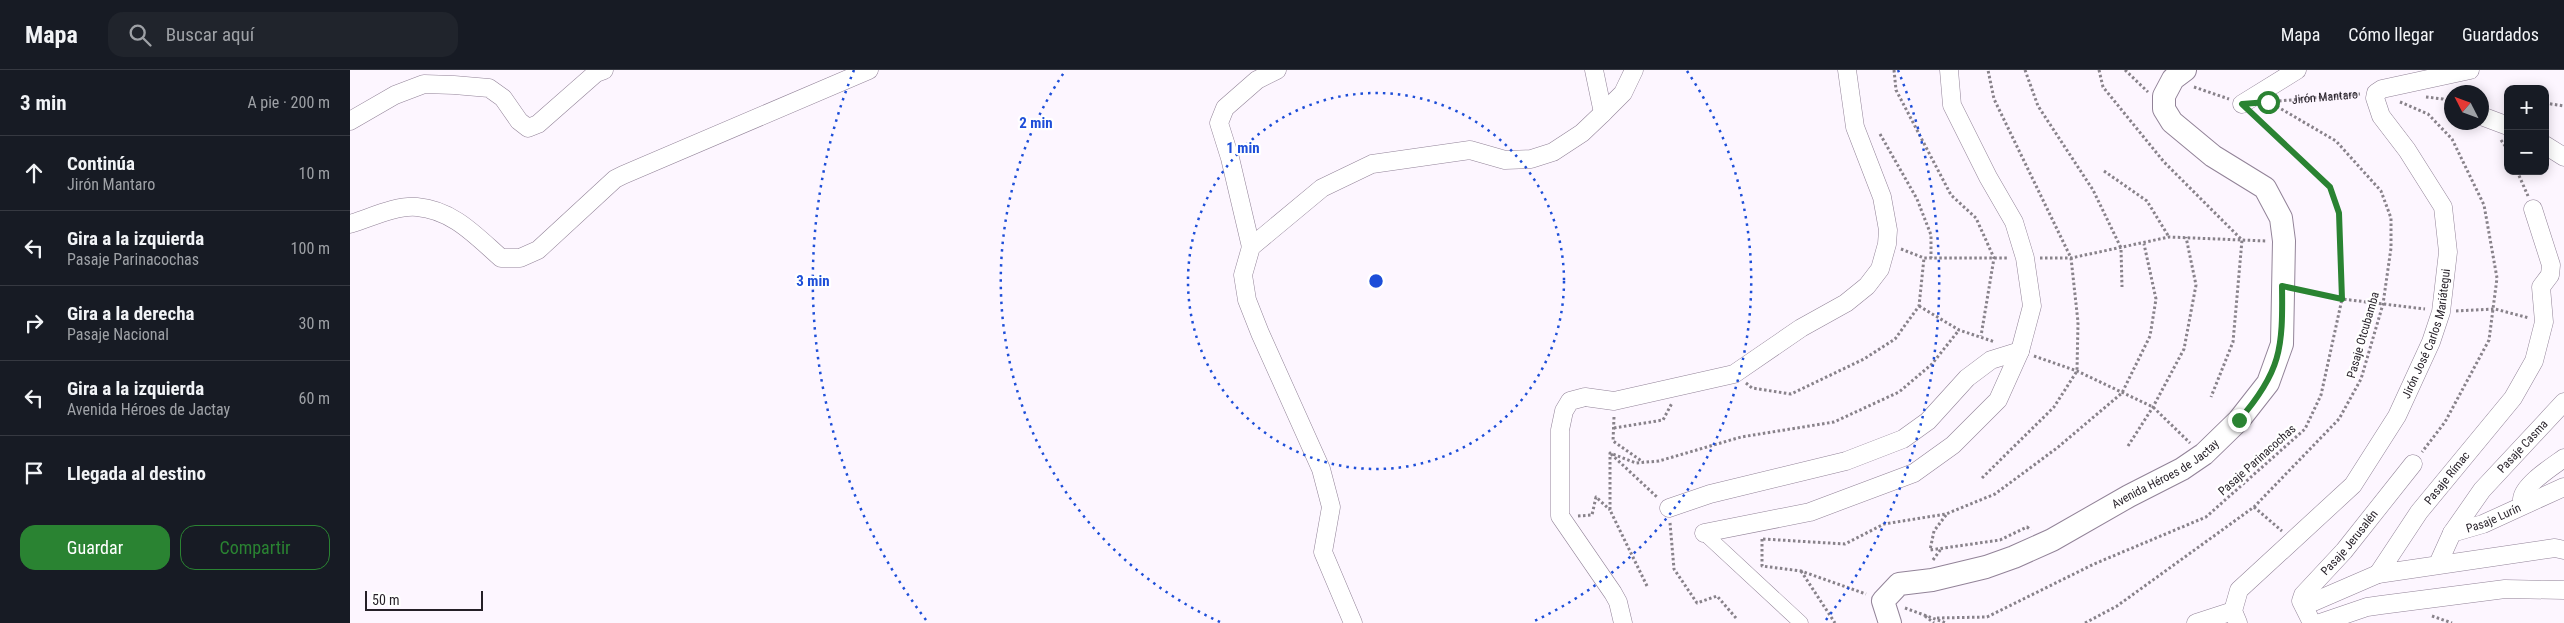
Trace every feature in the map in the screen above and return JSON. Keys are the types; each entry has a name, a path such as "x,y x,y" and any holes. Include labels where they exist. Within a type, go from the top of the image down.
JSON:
{"street":[{"path":"350,120 395,95 424,84 447,85 489,88 503,98 519,121 528,128 538,124 596,73 604,70"},
{"path":"350,224 390,212 416,207 445,214 462,223 501,258 520,258 538,250 615,179 869,70"},
{"path":"1277,70 1257,80 1225,108 1219,123 1230,158 1251,247 1243,275 1247,300 1260,334 1321,469 1331,507 1323,552 1353,623"},
{"path":"1594,70 1603,113"},
{"path":"1251,247 1322,188 1372,164 1470,150 1505,160 1531,159 1553,152 1582,134 1623,94 1634,70"},
{"path":"1623,623 1613,592 1562,519 1560,430 1564,411 1570,401 1585,397 1614,401 1734,374 1801,328 1846,303 1867,286 1880,269 1887,244 1888,230 1882,197 1855,127 1847,70"},
{"path":"1704,534 1810,512 1914,474 1953,445 1998,400 2020,351 2032,306 2025,258 2014,222 1988,177 1952,105 1950,70"},
{"path":"2242,104 2296,70"},
{"path":"2376,93 2382,89 2470,70"},
{"path":"2164,108 2164,96 2179,74"},
{"name":"Jirón José Carlos Mariátegui","path":"2236,617 2239,590 2352,485 2358,477 2397,416 2431,342 2441,312 2448,252 2442,207 2407,150 2381,116 2375,98 2376,93"},
{"name":"Avenida Héroes de Jactay","path":"1883,600 1899,584 1932,580 1986,567 2044,544 2128,496 2182,469 2204,454 2239,420 2268,383 2282,344 2284,241 2281,218 2265,188 2213,156 2172,122 2164,108"},
{"path":"2489,119 2504,124"},
{"path":"2549,147 2564,156"},
{"name":"Pasaje Rímac","path":"2378,574 2419,512 2513,398 2534,361 2544,322 2542,287 2550,275 2551,266 2533,209"},
{"path":"1669,508 1710,494 1846,461 1904,439 1928,421 1967,378 1991,360 2020,351"},
{"name":"Pasaje Casma","path":"2452,533 2482,490 2564,402"},
{"path":"2528,503 2522,499 2522,495 2534,481 2564,458"},
{"name":"Pasaje Jerusalén","path":"2304,606 2301,601 2303,595 2344,551 2413,464"},
{"name":"Pasaje Lurín","path":"2438,564 2452,533 2483,524 2564,487"},
{"path":"1704,534 1801,623"},
{"path":"2312,623 2304,606 2378,574 2555,548 2564,550"},
{"path":"2320,623 2367,608 2505,589 2564,590"},
{"path":"1883,600 1890,623"},
{"path":"2196,623 2236,617"}],"path":[{"path":"1894,70 1896,90 1951,195 1976,218 1994,258 1981,336"},
{"path":"2024,70 2038,106 2093,190 2120,248 2122,287"},
{"path":"2099,70 2103,87 2164,162 2242,240 2234,342 2212,397"},
{"path":"2125,70 2164,108"},
{"path":"2179,74 2242,104"},
{"name":"Jirón Mantaro","path":"2268,102 2376,93"},
{"path":"2424,97 2444,99"},
{"name":"Pasaje Otcubamba","path":"2085,623 2117,606 2254,507 2339,419 2361,379 2383,304 2391,248 2391,218 2381,191 2336,141 2268,102"},
{"name":"Pasaje Parinacochas","path":"1937,618 1986,617 2094,564 2206,517 2305,429 2322,395 2342,299 2339,213 2330,187 2242,104"},
{"path":"2549,104 2564,106"},
{"path":"1880,134 1917,200 1931,235 1931,258"},
{"path":"2104,170 2147,201 2169,237"},
{"path":"2519,175 2533,209"},
{"path":"1887,244 1924,258 2071,258 2144,244 2169,237 2284,241"},
{"path":"2128,446 2153,407 2184,349 2196,286 2186,238"},
{"path":"1753,538 1845,544 1884,524 1946,514 1995,494 2057,448 2122,393 2150,336 2156,299 2144,244"},
{"path":"1734,374 1752,388 1791,394 1864,359 1895,339 1919,306 1924,258"},
{"path":"2282,286 2342,299 2441,312 2495,309 2544,322"},
{"path":"1919,306 1959,330 1981,336 2077,371 2153,407 2204,454"},
{"path":"1610,453 1636,463 1658,462 1742,437 1834,422 1899,392 1932,364 1959,330"},
{"path":"1614,428 1663,420 1682,386"},
{"path":"1614,401 1613,441 1643,462"},
{"path":"1610,453 1669,508 1674,569 1697,603 1717,596 1736,618"},
{"path":"1610,453 1610,510"},
{"path":"1562,519 1592,515 1596,497 1610,510 1647,586"},
{"path":"2254,507 2293,541"},
{"path":"1946,514 1934,531 1930,550 2000,540 2027,527 2034,533"},
{"path":"1762,539 1762,566 1801,571 1937,618 1946,623"},
{"path":"1801,571 1836,623"},
{"path":"1923,614 1934,623"}],"route":[{"path":"2239,420 2257,400 2268,383 2276,364 2282,344 2282,286 2342,299 2339,213 2330,187 2290,147 2242,104 2268,102"}]}
